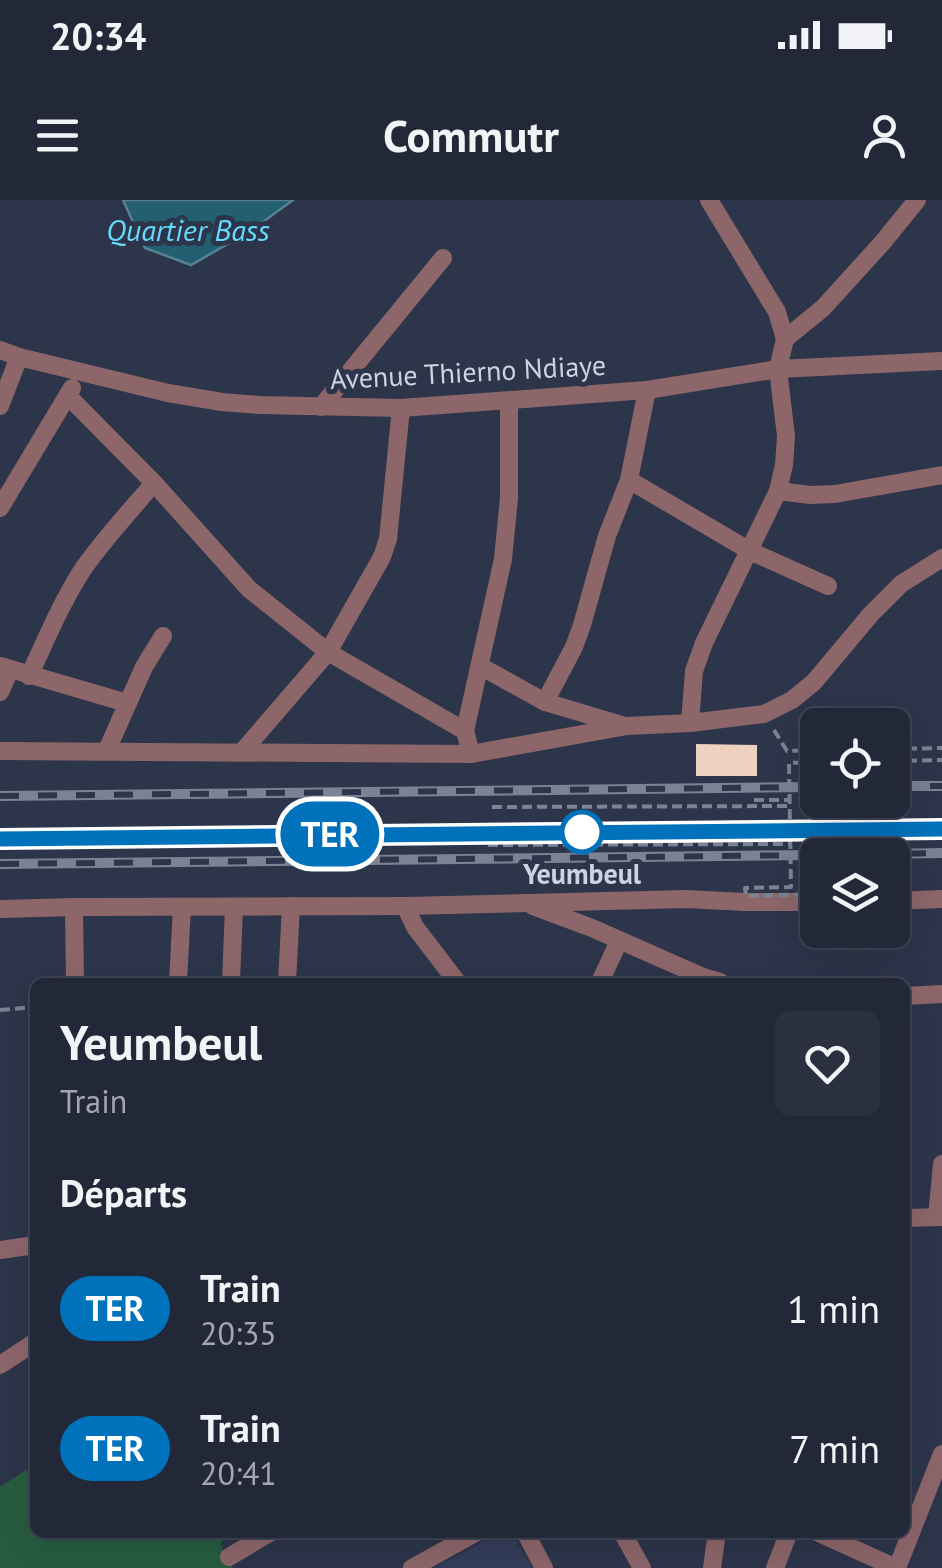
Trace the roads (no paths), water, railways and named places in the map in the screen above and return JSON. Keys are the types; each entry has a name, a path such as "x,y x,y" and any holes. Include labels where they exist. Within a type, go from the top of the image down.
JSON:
{"street":[{"path":"690,723 694,671 704,642 778,491 786,436 778,369 785,339 777,312 709,200"},
{"path":"785,339 824,308 916,200"},
{"path":"321,407 443,258"},
{"name":"Avenue Thierno Ndiaye","path":"0,350 168,393 222,402 401,408 647,390 778,369 942,361"},
{"path":"0,406 19,357"},
{"path":"2,499 80,372"},
{"path":"545,702 582,625 607,536 629,480 647,390"},
{"path":"68,396 249,589 328,652 465,730"},
{"path":"471,754 465,730 503,558 509,498 509,402"},
{"path":"242,752 328,652 382,557 388,539 401,408"},
{"path":"778,491 836,494 942,475"},
{"path":"629,480 750,550 828,586"},
{"path":"0,692 101,544 154,484"},
{"path":"0,751 471,754 627,726 764,714 792,700 814,682 871,614 902,584 942,558"},
{"path":"107,750 144,667 163,636"},
{"path":"480,666 545,702 627,726"},
{"path":"13,670 127,704"},
{"path":"0,909 686,899 800,902"},
{"path":"910,900 942,899"},
{"path":"523,902 592,928 701,978"},
{"path":"74,906 75,978"},
{"path":"287,978 291,906"},
{"path":"405,906 415,927 452,978"},
{"path":"178,978 182,907"},
{"path":"231,978 234,908"},
{"path":"602,978 619,940"},
{"path":"910,996 942,994"},
{"path":"910,1221 940,1217 942,1164"},
{"path":"0,1250 30,1246"},
{"path":"0,1365 30,1345"},
{"path":"910,1533 942,1454"},
{"path":"230,1557 261,1538"},
{"path":"412,1568 466,1538"},
{"path":"528,1538 544,1568"},
{"path":"625,1538 642,1568"},
{"path":"695,1568 715,1568 717,1538"},
{"path":"775,1568 787,1538"},
{"path":"831,1538 896,1568 908,1538"}],"water":[{"name":"Quartier Bass","path":"123,200 293,200 252,230 191,265 145,248"}],"railway":[{"path":"910,786 942,786"},
{"path":"0,796 800,787"},
{"path":"0,839 942,828"},
{"path":"910,854 942,853"},
{"path":"0,864 800,855"}],"train":[{"name":"TER","path":"0,839 942,829"}],"place":[{"name":"Yeumbeul","path":"582,832"}]}
